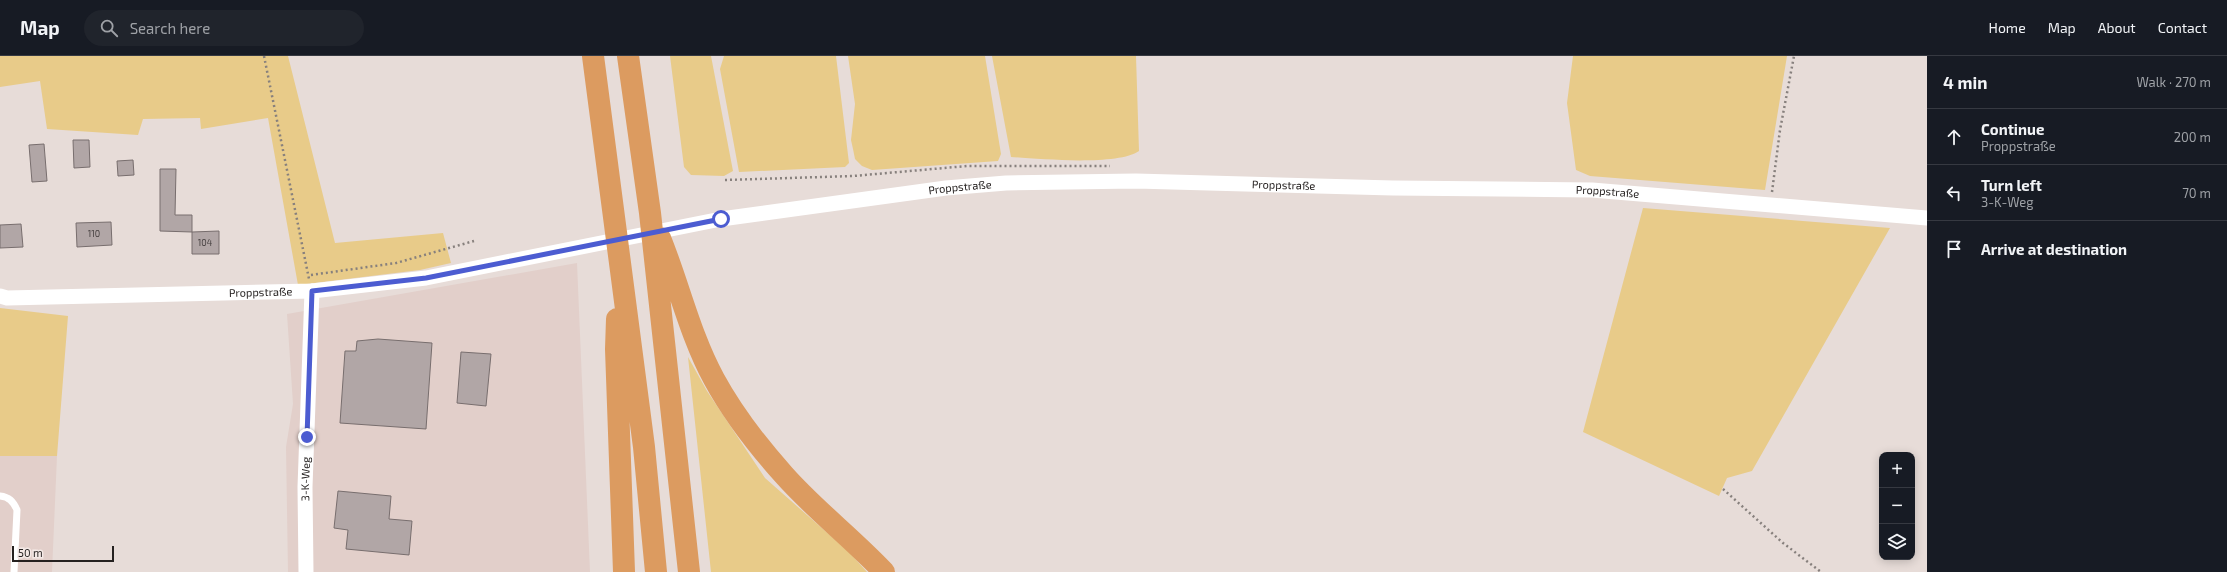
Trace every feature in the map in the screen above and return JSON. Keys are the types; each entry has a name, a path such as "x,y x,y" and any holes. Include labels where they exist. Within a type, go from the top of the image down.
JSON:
{"highway":[{"path":"593,56 620,254 656,572"},
{"path":"628,56 650,213 689,572"},
{"path":"650,213 673,271 694,333 714,379 746,428 784,476 884,572"},
{"path":"620,254 616,349 624,572"}],"street":[{"name":"Proppstraße","path":"0,296 7,298 312,291 426,278 721,219 946,188 1068,181 1393,188 1592,190 1927,218"},
{"name":"3-K-Weg","path":"306,572 304,487 312,291"}],"lane":[{"path":"0,496 8,497 14,503 17,510 14,572"}],"path":[{"path":"264,56 312,291"},
{"path":"1770,205 1780,130 1794,56"},
{"path":"725,180 853,176 967,166 1112,166"},
{"path":"309,276 396,263 474,241"},
{"path":"1723,490 1783,542 1821,572"}],"shaded area":[{"path":"0,56 288,56 335,243 443,233 451,263 420,270 298,285 268,118 201,129 200,118 143,119 138,135 47,129 40,81 0,87"},
{"path":"670,56 711,56 733,171 724,176 691,175 684,167"},
{"path":"724,56 836,56 849,163 845,167 739,172 720,69"},
{"path":"848,56 985,56 1001,154 998,161 872,170 862,166 855,159 851,140 855,104"},
{"path":"992,56 1136,56 1139,151 1129,156 1097,160 1058,160 1011,157"},
{"path":"1573,56 1787,56 1765,190 1590,176 1576,170 1567,103"},
{"path":"1643,208 1890,228 1752,471 1727,478 1719,496 1583,432"},
{"path":"577,263 590,572 288,572 286,447 293,404 287,314"},
{"path":"0,308 68,316 57,456 0,456"},
{"path":"688,357 707,391 765,478 849,552 867,572 711,572"},
{"path":"0,456 57,456 52,572 0,572"}],"building":[{"path":"73,140 89,140 90,167 74,168"},
{"path":"44,144 47,181 32,182 29,145"},
{"path":"133,160 134,175 118,176 117,161"},
{"path":"160,169 176,169 175,215 192,215 192,232 160,231"},
{"path":"111,222 112,245 77,247 76,223"},
{"path":"21,224 23,247 0,248 0,225"},
{"path":"219,231 219,254 192,254 192,232"},
{"path":"378,339 432,343 426,429 340,423 345,351 356,351 357,341"},
{"path":"461,352 491,354 486,406 457,403"},
{"path":"338,491 391,496 389,519 412,521 409,555 346,549 348,530 334,528"}],"route":[{"path":"307,437 312,291 426,278 721,219"}]}
